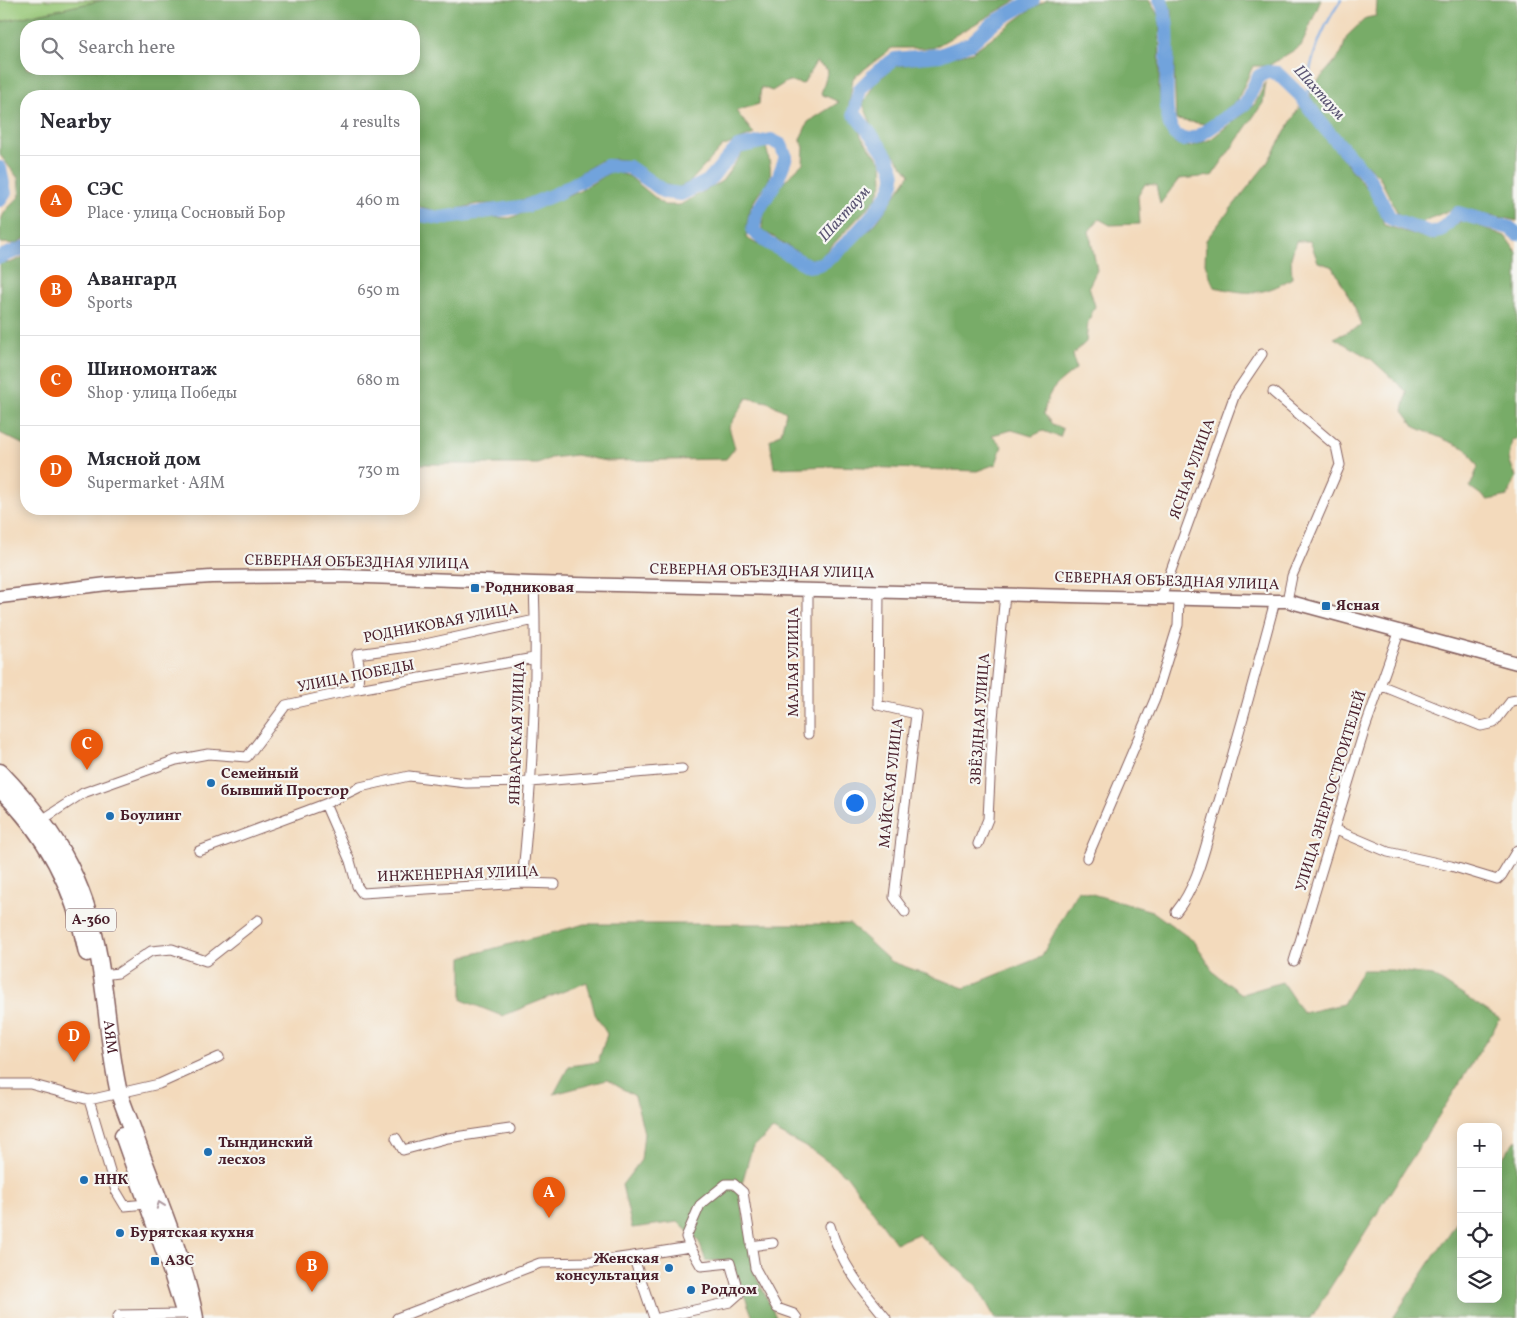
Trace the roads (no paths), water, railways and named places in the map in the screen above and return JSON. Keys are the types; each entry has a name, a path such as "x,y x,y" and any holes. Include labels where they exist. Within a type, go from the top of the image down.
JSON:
{"highway":[{"name":"АЯМ","path":"0,772 42,820 72,866 83,895 94,933 102,975 115,1094 187,1280 188,1316"},
{"name":"АЯМ","path":"0,789 23,814 51,853 72,896 86,950 115,1094 146,1204 188,1316"}],"street":[{"name":"ЯСНАЯ УЛИЦА","path":"1161,598 1235,394 1262,354"},
{"path":"1176,912 1187,898 1198,869 1281,601 1340,465 1336,446 1274,392"},
{"name":"СЕВЕРНАЯ ОБЪЕЗДНАЯ УЛИЦА","path":"0,597 107,584 211,578 340,576 534,584 1281,601 1400,630 1517,663"},
{"name":"ЯНВАРСКАЯ УЛИЦА","path":"522,884 531,782 535,620 534,584"},
{"name":"МАЛАЯ УЛИЦА","path":"808,590 808,734"},
{"name":"МАЙСКАЯ УЛИЦА","path":"880,591 878,705 916,714 894,897 905,912"},
{"name":"ЗВЁЗДНАЯ УЛИЦА","path":"978,844 988,819 993,718 1005,594"},
{"path":"1087,858 1155,700 1178,625 1179,599"},
{"name":"РОДНИКОВАЯ УЛИЦА","path":"358,689 359,664 357,654 416,646 535,620"},
{"name":"УЛИЦА ЭНЕРГОСТРОИТЕЛЕЙ","path":"1294,961 1380,685 1400,630"},
{"name":"УЛИЦА ПОБЕДЫ","path":"42,820 83,793 147,772 176,760 208,754 247,757 286,705 358,689 534,658"},
{"path":"1380,685 1481,726 1494,722 1511,701 1517,700"},
{"path":"199,851 325,804 360,787 409,776 466,783 531,782 682,769"},
{"name":"ИНЖЕНЕРНАЯ УЛИЦА","path":"325,804 350,861 357,886 362,893 522,884 555,884"},
{"path":"1334,829 1388,852 1451,866 1497,880 1517,850"},
{"path":"102,975 118,973 151,951 172,949 206,961 258,920"},
{"path":"0,1084 30,1084 90,1100 159,1084 219,1057"},
{"path":"90,1100 116,1191 125,1206 146,1204"},
{"path":"396,1138 403,1150 448,1138 510,1129"},
{"path":"659,1318 730,1302 739,1294 730,1263 701,1266 686,1237 700,1206 726,1184 734,1184 744,1192 755,1268 776,1308 794,1314 797,1318"},
{"path":"830,1226 837,1250 854,1278 886,1318"},
{"path":"751,1246 773,1243"},
{"path":"397,1318 540,1263 592,1262 690,1247"},
{"path":"633,1256 654,1318"},
{"path":"117,1318 118,1316 188,1316"}],"waterway":[{"name":"Шахтаум","path":"420,215 440,218 527,206 558,193 607,166 629,167 665,192 681,194 708,181 738,147 771,140 781,145 786,157 778,178 756,214 753,231 768,243 809,266 821,264 842,247 865,224 885,199 894,178 893,170 885,153 854,113 860,89 878,71 895,59 940,55 971,43 993,23 1033,0"},
{"name":"Шахтаум","path":"1160,0 1165,14 1167,31 1167,108 1169,123 1177,136 1184,140 1197,137 1245,104 1259,76 1267,72 1277,73 1300,95 1324,127 1369,178 1390,218 1431,233 1440,231 1458,213 1510,228 1517,234"},
{"path":"1309,107 1309,79 1315,51 1327,24 1341,0"},
{"name":"Шахтаум","path":"0,168 5,193 0,200"},
{"name":"Шахтаум","path":"0,257 20,249"}],"place":[{"name":"Родниковая","path":"475,588"},
{"name":"Ясная","path":"1326,606"},
{"name":"Шиномонтаж","path":"87,770"},
{"name":"Семейный бывший Простор","path":"211,783"},
{"name":"Боулинг","path":"110,816"},
{"name":"Мясной дом","path":"74,1062"},
{"name":"Тындинский лесхоз","path":"208,1152"},
{"name":"ННК","path":"84,1180"},
{"name":"СЭС","path":"549,1218"},
{"name":"Бурятская кухня","path":"120,1233"},
{"name":"АЗС","path":"155,1261"},
{"name":"Женская консультация","path":"669,1268"},
{"name":"Роддом","path":"691,1290"},
{"name":"Авангард","path":"312,1292"}]}
